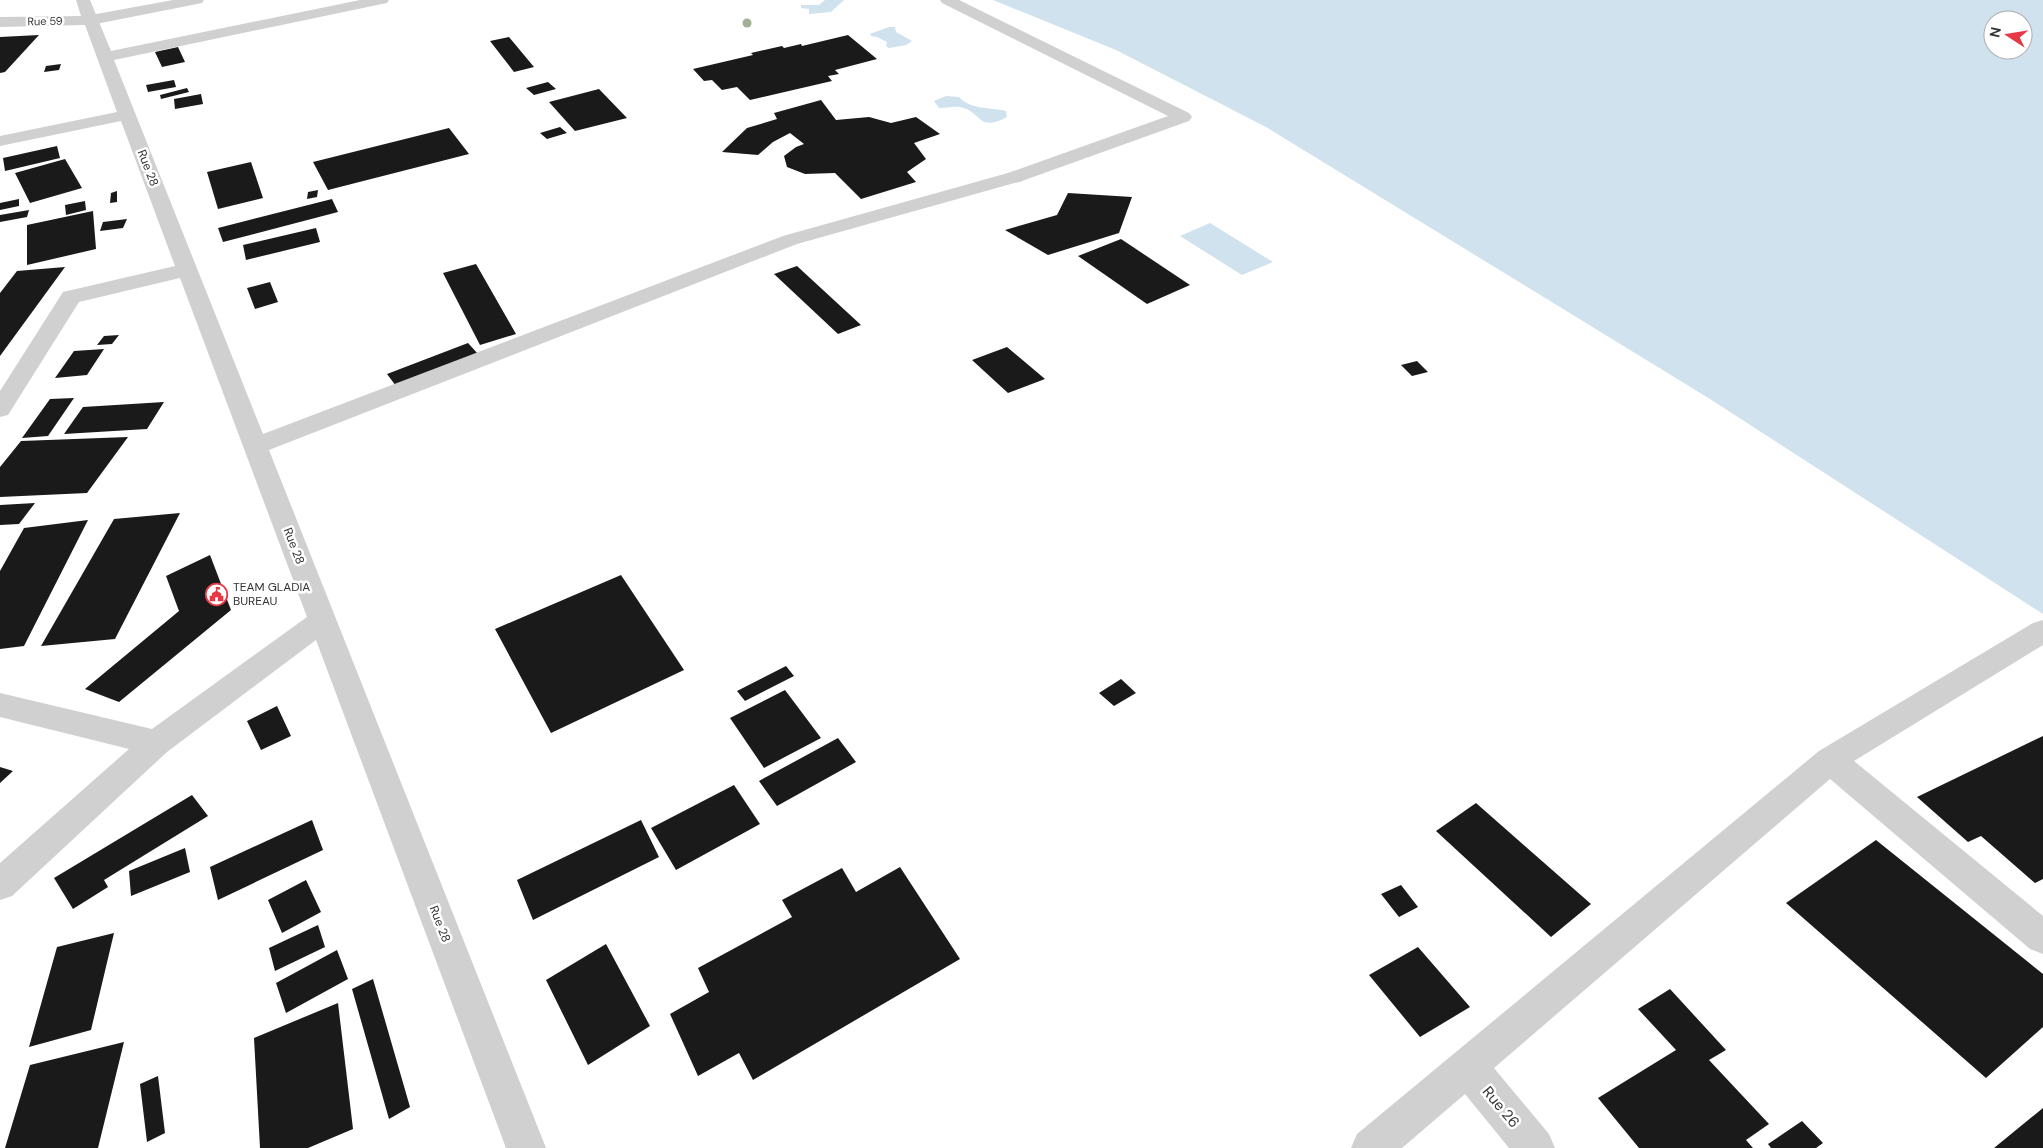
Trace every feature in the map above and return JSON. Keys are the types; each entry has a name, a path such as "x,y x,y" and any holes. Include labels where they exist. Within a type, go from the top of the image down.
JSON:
{"street":[{"name":"Rue 59","path":"0,22 87,10 197,0"},
{"path":"104,57 382,0"},
{"path":"255,446 790,240 1015,177 1183,118 947,0"},
{"name":"Rue 28","path":"87,10 526,1148"},
{"path":"0,141 127,115"},
{"path":"0,410 71,297 187,270"},
{"path":"0,884 156,743 323,620"},
{"path":"1371,1148 1830,760 2043,631"},
{"path":"0,706 156,743"},
{"path":"1830,760 2043,938"},
{"name":"Rue 26","path":"1467,1066 1536,1148"}],"water":[{"path":"825,0 844,0 831,12 809,14 809,9 801,8 801,5 819,5"},
{"path":"993,0 2043,0 2043,614 1710,399 1266,127 1116,50"},
{"path":"889,27 895,27 896,32 912,41 906,45 889,48 886,46 887,42 870,34"},
{"path":"946,96 959,97 975,106 1006,111 1007,117 990,123 981,120 967,109 960,107 939,108 934,101"},
{"path":"1210,223 1273,262 1242,275 1180,236"}],"building":[{"path":"39,35 5,72 0,73 0,37"},
{"path":"848,35 877,59 835,70 839,74 828,76 832,81 750,100 737,87 722,90 712,80 704,81 693,69 782,46 784,48 801,44 802,46"},
{"path":"509,37 534,67 514,72 490,41"},
{"path":"178,47 185,62 162,67 155,52"},
{"path":"61,64 59,70 44,72 46,66"},
{"path":"174,80 176,87 148,92 146,85"},
{"path":"548,82 556,89 534,95 526,88"},
{"path":"187,88 189,92 161,99 160,95"},
{"path":"599,89 627,118 575,131 549,102"},
{"path":"201,94 203,104 175,109 174,99"},
{"path":"821,100 836,120 869,117 891,123 916,117 940,134 914,143 926,159 907,172 916,182 861,199 835,173 805,174 787,167 784,156 796,147 804,144 790,133 773,142 758,155 722,152 747,128 777,119 774,113"},
{"path":"560,127 567,133 547,139 540,133"},
{"path":"449,128 469,154 328,190 313,162"},
{"path":"57,146 60,158 5,171 3,158"},
{"path":"65,159 82,188 30,203 15,173"},
{"path":"251,162 263,198 218,209 207,172"},
{"path":"318,190 317,197 307,199 308,192"},
{"path":"117,191 117,202 110,203 111,193"},
{"path":"1068,193 1132,197 1119,233 1048,255 1005,230 1057,215"},
{"path":"19,199 19,206 0,210 0,203"},
{"path":"332,199 338,212 223,242 218,228"},
{"path":"85,201 86,210 66,215 65,205"},
{"path":"29,210 27,217 0,222 0,215"},
{"path":"93,211 96,249 27,265 27,225"},
{"path":"127,219 123,228 100,231 103,222"},
{"path":"316,228 320,242 246,260 243,245"},
{"path":"1121,239 1190,285 1147,304 1078,256"},
{"path":"476,264 516,334 480,345 443,273"},
{"path":"797,266 861,325 838,334 774,274"},
{"path":"65,267 0,356 0,293 17,271"},
{"path":"270,282 278,302 255,309 247,288"},
{"path":"119,335 112,344 97,345 104,336"},
{"path":"468,343 478,354 396,386 387,374"},
{"path":"1007,347 1045,379 1008,393 972,360"},
{"path":"104,349 87,375 55,378 74,351"},
{"path":"1417,361 1428,372 1412,376 1401,365"},
{"path":"74,398 48,436 22,438 50,399"},
{"path":"164,402 147,429 64,434 83,407"},
{"path":"128,437 87,493 0,497 0,467 21,441"},
{"path":"35,503 19,524 0,525 0,505"},
{"path":"180,513 115,639 41,646 114,519"},
{"path":"88,520 24,646 0,649 0,571 24,528"},
{"path":"210,555 231,610 119,702 85,689 179,611 166,576"},
{"path":"621,575 684,670 551,733 495,629"},
{"path":"786,666 794,676 745,701 737,691"},
{"path":"1121,679 1136,693 1114,706 1099,693"},
{"path":"785,690 821,738 764,768 730,718"},
{"path":"277,706 291,736 261,750 247,721"},
{"path":"2043,736 2043,879 2035,883 1981,836 1968,842 1917,797"},
{"path":"838,738 856,762 777,806 759,781"},
{"path":"0,767 13,771 0,783"},
{"path":"734,785 760,824 676,870 651,828"},
{"path":"192,795 208,816 104,880 108,887 73,909 54,878"},
{"path":"1476,803 1591,904 1551,937 1436,831"},
{"path":"312,820 323,850 218,900 210,867"},
{"path":"641,820 659,857 533,920 517,880"},
{"path":"1876,840 2043,974 2043,1027 1986,1078 1786,903"},
{"path":"185,848 190,872 131,896 129,871"},
{"path":"900,867 960,959 753,1080 739,1053 698,1076 670,1014 709,992 698,968 792,917 782,900 842,868 856,892"},
{"path":"306,880 321,912 282,933 268,900"},
{"path":"1401,885 1418,907 1399,917 1381,894"},
{"path":"318,925 325,947 275,971 269,948"},
{"path":"114,933 91,1030 29,1047 57,947"},
{"path":"606,944 650,1026 588,1065 546,980"},
{"path":"1418,947 1470,1007 1420,1037 1369,975"},
{"path":"337,950 348,979 286,1013 276,983"},
{"path":"373,979 410,1107 389,1119 352,989"},
{"path":"1670,989 1726,1050 1709,1060 1769,1124 1746,1140 1753,1148 1639,1148 1598,1098 1676,1050 1638,1009"},
{"path":"338,1003 353,1129 308,1148 260,1148 254,1038"},
{"path":"124,1042 98,1148 5,1148 30,1065"},
{"path":"158,1076 165,1133 147,1142 140,1084"},
{"path":"2043,1108 2043,1148 1994,1148"},
{"path":"1802,1121 1823,1143 1816,1148 1771,1148 1768,1144"}],"place":[{"name":"TEAM GLADIA BUREAU","path":"217,594"}]}
